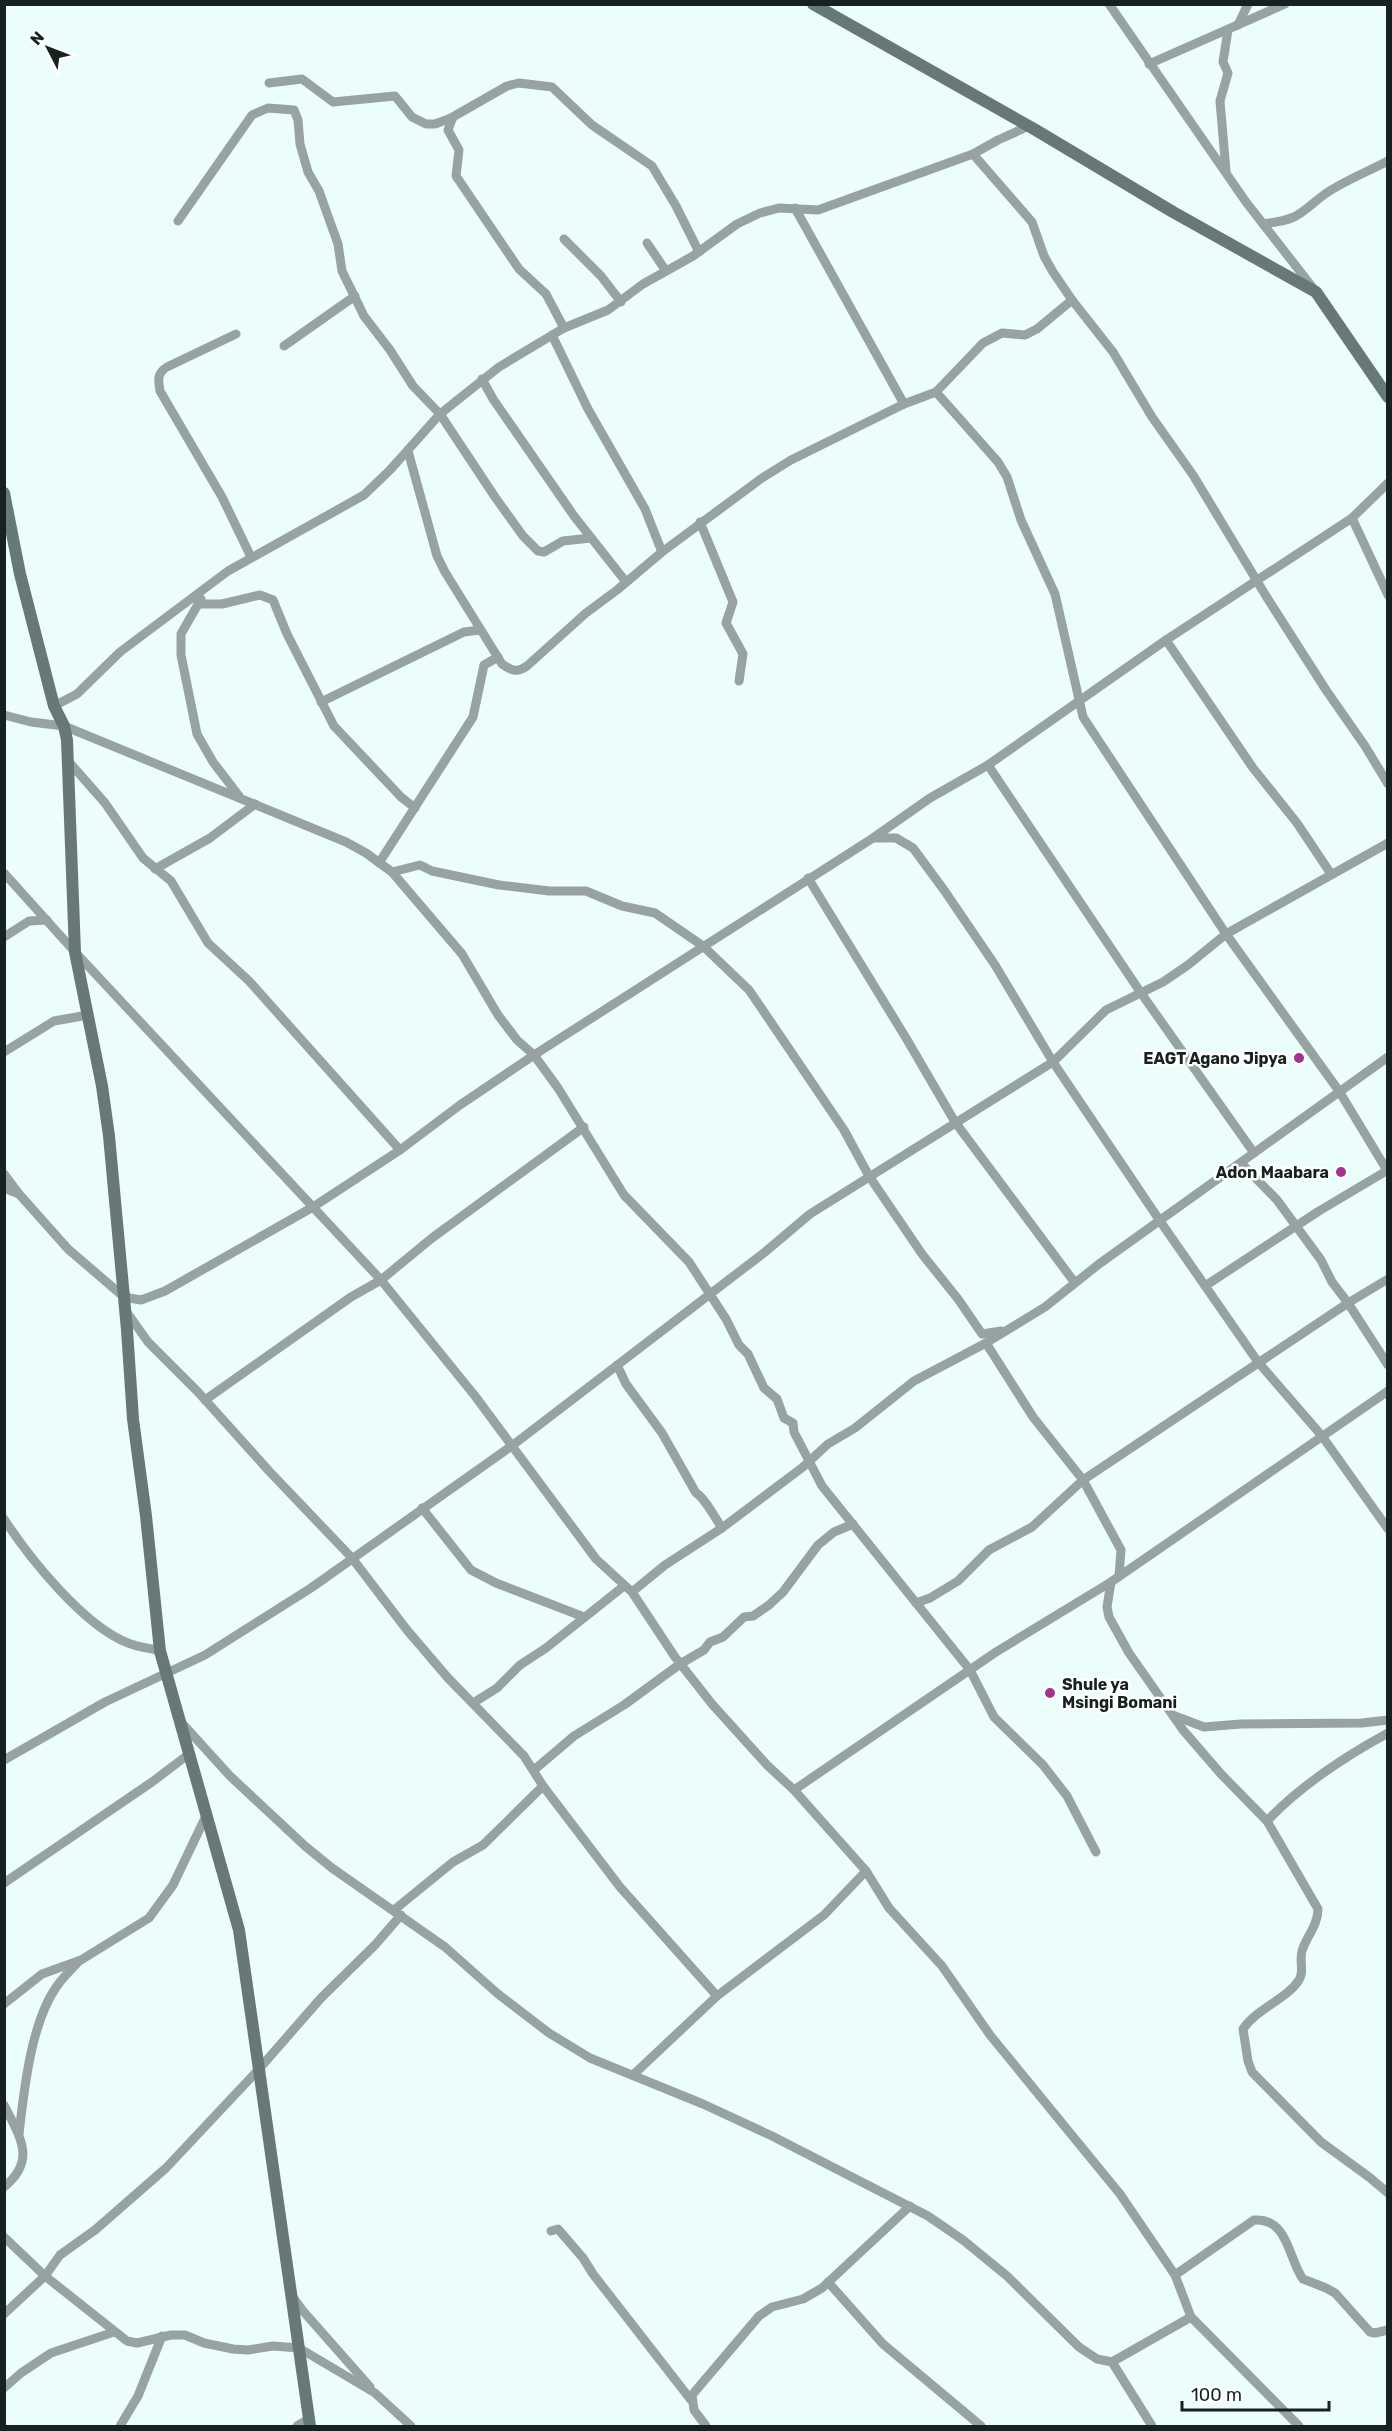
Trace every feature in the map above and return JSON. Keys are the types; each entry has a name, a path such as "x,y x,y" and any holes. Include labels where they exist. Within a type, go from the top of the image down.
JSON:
{"street":[{"path":"813,4 1316,292"},
{"path":"1109,4 1226,174 1316,292 1388,397"},
{"path":"1238,25 1248,4"},
{"path":"1149,64 1285,4"},
{"path":"1226,174 1220,100 1228,74 1223,62 1228,30"},
{"path":"268,83 300,78 333,102 395,96 412,117 426,124 435,124 453,117 507,86 519,84 552,87 599,130 652,166 676,206 699,252"},
{"path":"178,221 252,115 268,108 291,109 298,120 300,144 308,172 319,191 338,244 342,271 360,311 390,350 408,379 440,414 523,536 539,552 563,541 591,538"},
{"path":"453,117 448,129 459,150 456,176 519,269 546,294 564,328"},
{"path":"54,706 77,694 120,652 208,586 251,557 364,495 408,451 440,414 520,353 564,328 596,316 621,302 643,284 699,252 737,224 760,213 779,208 818,210 973,154 1029,126"},
{"path":"973,154 1032,222 1044,256 1072,300 1113,352 1122,372 1193,475 1326,690 1388,784"},
{"path":"1263,224 1299,217 1326,194 1388,160"},
{"path":"795,208 904,404"},
{"path":"564,239 601,276 621,302"},
{"path":"646,243 666,271"},
{"path":"284,346 355,296"},
{"path":"408,451 437,556 498,657 512,671 522,670 586,613 700,522 791,460 904,404 936,392 983,343 1002,333 1025,335 1037,329 1072,300"},
{"path":"236,334 167,366 158,378 160,391 222,497 251,557"},
{"path":"552,335 588,409 645,509 662,552"},
{"path":"482,380 522,442 591,538 626,582"},
{"path":"936,392 998,462 1007,477 1021,520 1055,594 1083,717 1091,731 1226,934 1339,1091 1387,1170 1205,1286"},
{"path":"4,1174 68,1250 124,1297 141,1300 165,1291 313,1207 400,1150 460,1105 534,1055 873,838 930,798 987,765 1166,640 1352,518 1388,483"},
{"path":"4,493 20,574 54,706 64,726 69,762 75,952 109,1136 133,1419 146,1515 160,1651 239,1930 310,2423 297,2427"},
{"path":"1352,518 1388,595"},
{"path":"700,522 733,602 726,623 743,654 739,681"},
{"path":"208,586 183,628 180,639 181,656 197,734 213,762 240,798"},
{"path":"198,604 222,604 260,595 271,598 334,726 401,797 415,808"},
{"path":"321,702 464,632 480,630"},
{"path":"1166,640 1253,768 1297,823 1331,874"},
{"path":"379,862 473,717 484,665 498,657"},
{"path":"4,715 31,722 64,726 346,842 392,872 462,954 498,1015 517,1040 534,1055 584,1126 613,1181 689,1262 726,1318 739,1345 748,1354 764,1388 777,1399 784,1418 794,1424 794,1432 822,1486 970,1670 994,1717 1042,1765 1067,1796 1096,1852"},
{"path":"69,762 105,803 143,858 171,881 208,943 249,981 400,1150"},
{"path":"987,765 1141,993 1254,1153"},
{"path":"155,869 210,838 255,804"},
{"path":"873,838 896,838 913,848 994,965 1053,1062 1258,1362 1322,1436 1388,1529"},
{"path":"4,1760 105,1701 205,1655 311,1588 513,1445 810,1214 1053,1062 1106,1010 1163,982 1226,934 1388,843"},
{"path":"392,872 420,865 432,871 499,885 549,891 586,891 622,906 655,913 703,946 729,969 754,997 844,1130 869,1176 922,1254 982,1334 1008,1329"},
{"path":"4,873 381,1280 513,1445 596,1559 628,1589 680,1664 712,1704 767,1765 794,1790 866,1871 889,1908 942,1966 990,2035 1120,2194 1175,2275 1191,2316 1299,2427"},
{"path":"808,878 955,1122 1075,1283"},
{"path":"4,937 29,921 47,920"},
{"path":"4,1052 54,1021 88,1015"},
{"path":"473,1703 497,1688 520,1665 546,1648 584,1617 722,1528 803,1467 828,1444 855,1428 914,1381 986,1343 1045,1307 1388,1057"},
{"path":"205,1400 351,1297 381,1280 432,1238 584,1126"},
{"path":"1241,1163 1277,1200 1321,1260 1332,1282 1388,1365"},
{"path":"4,1188 19,1194"},
{"path":"916,1603 930,1598 958,1581 989,1550 1032,1527 1083,1480 1258,1362 1388,1279"},
{"path":"125,1310 148,1342 352,1558 407,1630 512,1742 620,1887 717,1996"},
{"path":"986,1343 1018,1396 1083,1480 1121,1550 1119,1576"},
{"path":"617,1365 626,1384 662,1433 696,1493 702,1497 722,1528"},
{"path":"794,1790 970,1670 1111,1582 1388,1391"},
{"path":"422,1508 471,1570 496,1583 584,1617"},
{"path":"4,1519 30,1555 72,1601 102,1629 128,1643 160,1651"},
{"path":"534,1770 562,1744 624,1705 680,1664 705,1650 710,1642 723,1637 744,1617 753,1616 769,1605 783,1592 818,1545 834,1532 853,1524"},
{"path":"1111,1582 1107,1607 1112,1624 1129,1653 1172,1715 1215,1768 1267,1821 1316,1905 1318,1913 1300,1957 1302,1974 1299,1980 1287,1993 1249,2021 1243,2029 1250,2068 1278,2100 1321,2142 1388,2193"},
{"path":"1172,1715 1204,1727 1241,1724 1362,1723 1388,1720"},
{"path":"179,1720 230,1776 305,1846 332,1868 446,1947 507,2001 549,2033 590,2058 772,2136 910,2206 954,2234 989,2262 1079,2348 1097,2359 1112,2362 1191,2316"},
{"path":"1267,1821 1286,1801 1314,1779 1388,1733"},
{"path":"4,1882 152,1782 189,1754"},
{"path":"4,2314 45,2276 60,2255 95,2230 166,2168 259,2069 321,1998 375,1945 397,1913 453,1862 483,1845 543,1786"},
{"path":"4,2004 42,1974 81,1960 149,1918 174,1886 206,1816"},
{"path":"633,2075 717,1996 824,1915 866,1871"},
{"path":"4,2187 22,2168 23,2156 19,2134 25,2080 47,2003 57,1985 81,1960"},
{"path":"4,2105 19,2134"},
{"path":"691,2400 695,2390 759,2316 772,2307 803,2299 828,2282 910,2206"},
{"path":"1175,2275 1254,2220 1266,2221 1279,2230 1286,2240 1303,2279 1335,2294 1366,2330 1375,2333 1388,2330"},
{"path":"551,2230 558,2229 583,2258 691,2400 694,2410 706,2427"},
{"path":"4,2237 45,2276 114,2332 132,2343 162,2336 185,2336 217,2346 243,2350 273,2346 299,2348 375,2393"},
{"path":"828,2282 883,2344 981,2427"},
{"path":"292,2294 303,2311 375,2393 411,2427"},
{"path":"4,2388 21,2373 51,2353 114,2332"},
{"path":"120,2427 138,2396 162,2336"},
{"path":"1112,2362 1152,2427"}],"place":[{"name":"EAGT Agano Jipya","path":"1299,1058"},
{"name":"Adon Maabara","path":"1341,1172"},
{"name":"Shule ya Msingi Bomani","path":"1050,1693"}]}
